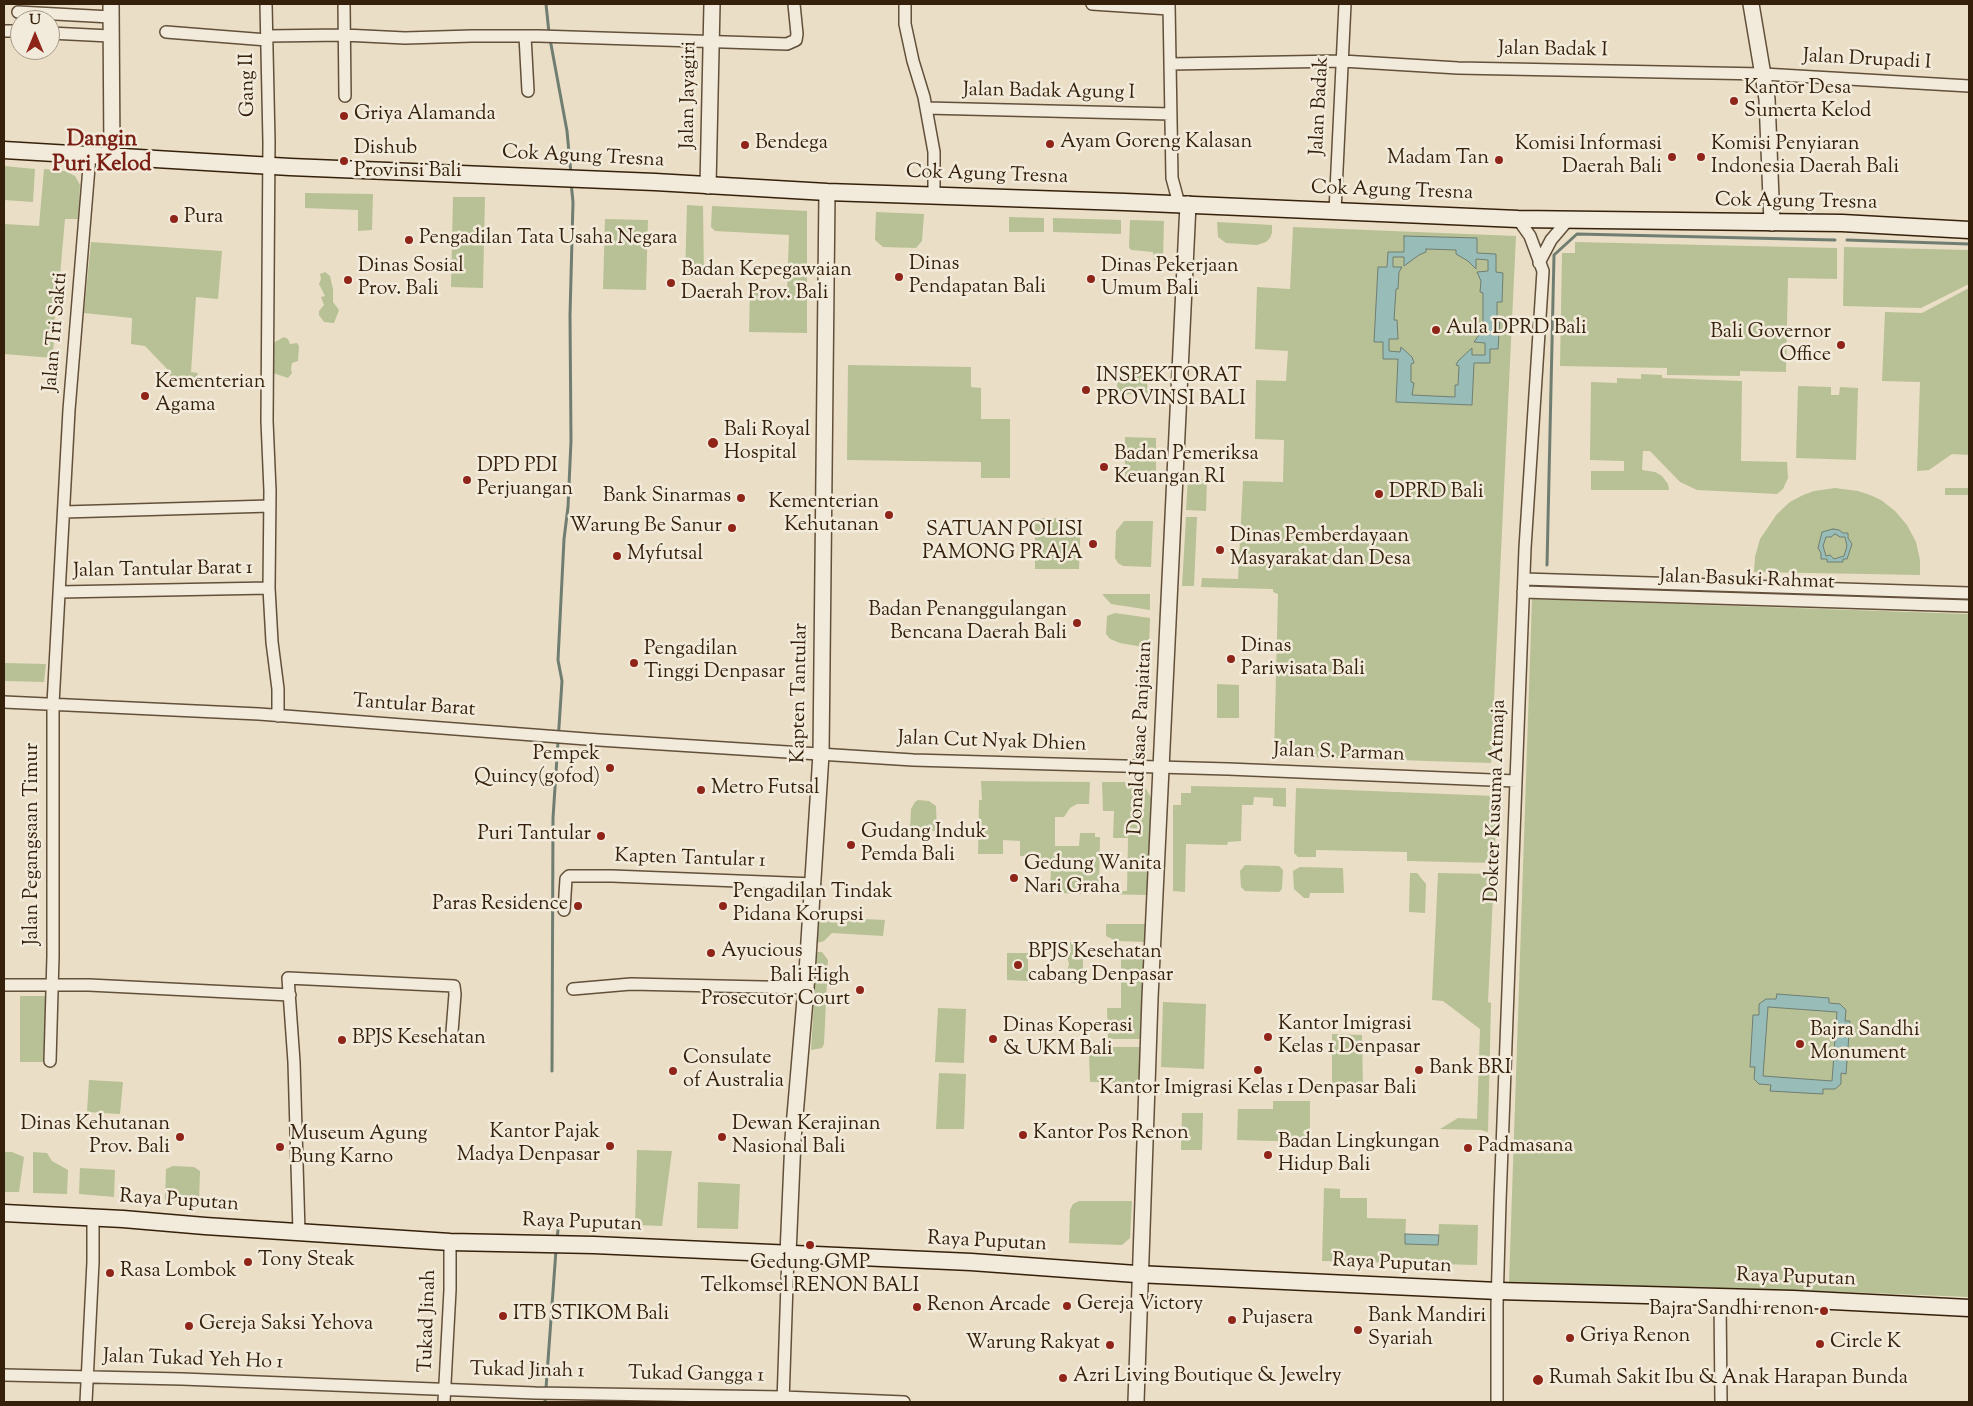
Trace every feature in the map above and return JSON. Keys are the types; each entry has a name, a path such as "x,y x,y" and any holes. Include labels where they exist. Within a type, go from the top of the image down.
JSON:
{"main road":[{"name":"Cok Agung Tresna","path":"4,150 269,166 827,192 1161,203 1518,219 1842,223 1969,230"},
{"name":"Raya Puputan","path":"4,1213 93,1217 450,1242 558,1244 971,1262 1141,1274 1498,1291 1794,1299 1969,1308"}],"street":[{"name":"Gang II","path":"266,4 269,166 266,421 270,506 268,588 278,689 278,716"},
{"path":"344,4 345,96"},
{"name":"Jalan Jayagiri","path":"708,186 712,4"},
{"path":"166,32 267,38 344,35 405,38 539,36 787,44 793,42 797,34 794,4"},
{"path":"905,4 905,24 926,108 934,152 934,196"},
{"path":"1092,4 1169,6 1172,178 1183,204"},
{"name":"Jalan Badak","path":"1335,211 1345,4"},
{"path":"1751,4 1767,99 1772,223"},
{"path":"60,11 111,10 112,157"},
{"path":"60,34 110,36"},
{"path":"525,36 528,91"},
{"name":"Jalan Badak I","path":"1170,64 1342,61 1458,68 1763,74"},
{"name":"Jalan Drupadi I","path":"1763,74 1969,86"},
{"name":"Jalan Badak Agung I","path":"926,108 1171,114"},
{"name":"Jalan Tri Sakti","path":"64,512 69,418 90,156"},
{"path":"1161,203 1172,178"},
{"name":"Kapten Tantular","path":"788,1254 793,1139 806,988 809,884 821,754 827,192"},
{"name":"Donald Isaac Panjaitan","path":"1136,1402 1142,1185 1161,768 1183,204"},
{"name":"Dokter Kusuma Atmaja","path":"1518,219 1530,236 1540,261"},
{"name":"Dokter Kusuma Atmaja","path":"1497,1402 1505,1037 1523,592 1539,312 1537,304 1537,271 1551,240 1568,220"},
{"path":"64,512 270,506"},
{"name":"Jalan Tantular Barat 1","path":"53,704 64,512"},
{"name":"Jalan Basuki Rahmat","path":"1524,579 1969,593"},
{"name":"Jalan Tantular Barat 1","path":"59,592 268,588"},
{"name":"Jalan Basuki Rahmat","path":"1523,592 1969,606"},
{"name":"Tantular Barat","path":"4,702 278,716 556,737 821,754"},
{"name":"Jalan Pegangsaan Timur","path":"50,1062 53,704"},
{"name":"Jalan Cut Nyak Dhien","path":"821,754 913,760 1161,768"},
{"name":"Jalan S. Parman","path":"1161,768 1396,775 1516,781"},
{"name":"Kapten Tantular 1","path":"564,910 566,879 569,876 809,884"},
{"path":"299,1232 288,978 454,986 456,994 452,1032"},
{"path":"4,986 52,984 290,995"},
{"path":"573,989 631,984 806,988"},
{"path":"86,1402 93,1262 93,1217"},
{"name":"Tukad Jinah","path":"444,1402 450,1290 450,1242"},
{"path":"783,1400 788,1254"},
{"path":"1720,1298 1721,1402"},
{"name":"Jalan Tukad Yeh Ho 1","path":"4,1375 87,1376 444,1389"},
{"name":"Tukad Jinah 1","path":"444,1389 535,1393 608,1393"},
{"name":"Tukad Gangga 1","path":"608,1393 783,1400 904,1402"}],"green space":[{"path":"4,166 35,169 33,202 4,200"},
{"path":"44,169 65,171 75,176 80,185 78,219 65,219 59,287 56,287 53,358 4,354 4,224 39,226"},
{"path":"305,193 373,194 372,230 358,231 358,210 305,208"},
{"path":"453,197 485,197 483,288 451,287"},
{"path":"687,205 703,206 704,277 685,277"},
{"path":"712,206 807,211 807,333 749,332 750,290 787,291 789,235 715,231 711,227"},
{"path":"876,212 924,214 922,241 916,248 883,247 875,240"},
{"path":"1009,217 1044,218 1044,232 1009,232"},
{"path":"1053,218 1121,220 1121,234 1053,232"},
{"path":"605,219 648,220 646,290 603,289"},
{"path":"1130,220 1164,221 1163,261 1154,260 1153,252 1131,250 1129,247"},
{"path":"1217,222 1272,225 1272,233 1266,242 1257,245 1226,243 1218,237"},
{"path":"1293,227 1516,236 1491,763 1274,756 1278,594 1273,592 1273,589 1201,587 1202,578 1238,579 1243,481 1283,482 1284,440 1255,439 1256,380 1286,381 1288,351 1255,349 1257,287 1290,289"},
{"path":"91,242 222,251 218,299 196,297 191,372 198,373 193,387 170,382 170,372 145,346 131,344 132,318 84,313"},
{"path":"1575,242 1837,248 1837,279 1788,278 1786,372 1740,371 1740,376 1667,375 1667,368 1560,366 1562,253 1575,253"},
{"path":"1844,247 1969,250 1969,284 1921,308 1843,306"},
{"path":"325,272 330,276 333,302 339,310 334,323 324,322 319,315 319,311 324,305 321,297 325,296 319,284 320,274"},
{"path":"1969,288 1969,455 1952,454 1929,470 1917,471 1920,382 1882,381 1885,312 1922,313"},
{"path":"284,337 288,339 290,344 297,343 299,346 298,361 292,363 292,373 288,378 273,373 273,343"},
{"path":"848,365 971,367 971,387 981,388 981,419 1010,419 1010,478 981,478 981,462 847,460"},
{"path":"1146,370 1148,393 1118,395 1116,372"},
{"path":"1641,374 1662,375 1662,378 1742,381 1741,461 1787,462 1788,478 1783,489 1777,494 1697,490 1680,482 1650,451 1643,451 1642,470 1655,472 1662,476 1668,484 1669,490 1591,490 1591,471 1624,471 1624,461 1590,460 1591,382 1617,383 1617,378 1641,379"},
{"path":"1798,386 1831,387 1831,395 1839,395 1840,387 1858,388 1856,460 1796,458"},
{"path":"1125,437 1156,438 1156,477 1125,477"},
{"path":"1188,478 1207,480 1206,511 1186,510"},
{"path":"1835,488 1858,491 1870,495 1881,500 1895,511 1907,525 1916,542 1920,560 1920,575 1754,572 1755,557 1760,539 1777,514 1790,502 1803,495 1814,491"},
{"path":"1945,488 1969,488 1969,495 1945,495"},
{"path":"1186,517 1197,517 1194,586 1182,586"},
{"path":"1035,518 1081,518 1079,569 1035,569"},
{"path":"1124,521 1153,521 1151,567 1123,566 1115,558 1116,531"},
{"path":"1539,586 1726,591 1727,595 1537,588"},
{"path":"1751,592 1916,598 1918,599 1750,594"},
{"path":"1102,594 1150,594 1150,610 1111,604"},
{"path":"1532,599 1969,614 1969,1297 1793,1290 1509,1283"},
{"path":"1115,613 1150,618 1149,648 1120,643 1110,639 1106,634 1107,616"},
{"path":"4,663 46,664 44,682 4,681"},
{"path":"1217,684 1239,685 1239,718 1217,718"},
{"path":"981,781 1090,782 1089,804 1077,804 1070,808 1064,817 1055,817 1055,846 1079,846 1080,833 1095,833 1095,837 1100,837 1099,891 1127,891 1128,838 1113,838 1114,811 1103,811 1102,782 1137,782 1144,785 1151,798 1147,895 1050,893 1051,867 1039,866 1039,857 1020,856 1020,841 1003,840 1003,854 978,854 979,800 982,800"},
{"path":"1191,786 1286,788 1286,807 1273,806 1273,798 1254,797 1253,805 1242,805 1241,841 1228,842 1227,845 1186,844 1185,892 1173,891 1173,805 1181,805 1181,793 1191,793"},
{"path":"1296,788 1496,796 1495,863 1407,861 1407,852 1316,850 1316,857 1298,857 1294,853"},
{"path":"918,800 929,801 936,806 937,831 910,830 911,809"},
{"path":"1245,865 1279,866 1283,870 1282,889 1279,892 1245,891 1241,887 1240,871"},
{"path":"1300,867 1343,868 1344,893 1310,893 1309,898 1304,898 1294,889 1293,871"},
{"path":"1410,873 1417,873 1426,884 1425,913 1409,912"},
{"path":"1438,873 1494,874 1488,1002 1491,1003 1488,1132 1481,1130 1440,1129 1458,1118 1477,1119 1480,1029 1443,1001 1432,1000"},
{"path":"819,917 885,920 883,936 832,933 824,941 817,943"},
{"path":"1106,924 1146,924 1146,942 1116,941 1106,936"},
{"path":"1070,942 1079,943 1083,952 1083,979 1077,983 1071,983 1068,980 1070,975 1066,973 1069,965 1067,954 1071,952"},
{"path":"1125,949 1145,949 1143,1039 1108,1039 1107,1008 1121,1008 1121,952"},
{"path":"817,952 822,952 828,960 824,1044 822,1048 811,1050"},
{"path":"1007,953 1028,953 1028,981 1007,980"},
{"path":"20,996 48,996 48,1062 20,1062"},
{"path":"1163,1002 1206,1004 1204,1069 1161,1067"},
{"path":"938,1008 966,1009 964,1063 935,1062"},
{"path":"1332,1034 1362,1035 1363,1091 1332,1090"},
{"path":"1094,1047 1142,1047 1142,1083 1090,1082 1089,1053"},
{"path":"939,1073 966,1074 964,1129 936,1129"},
{"path":"89,1080 123,1082 120,1114 87,1112"},
{"path":"1273,1101 1310,1101 1310,1142 1237,1140 1238,1109 1273,1109"},
{"path":"1182,1113 1203,1113 1202,1150 1181,1150"},
{"path":"637,1150 672,1151 662,1226 635,1225"},
{"path":"4,1152 12,1152 24,1157 19,1192 4,1192"},
{"path":"33,1152 47,1153 52,1161 68,1170 67,1194 33,1193"},
{"path":"173,1166 194,1167 200,1171 199,1203 165,1200 166,1169"},
{"path":"80,1168 115,1170 114,1197 79,1194"},
{"path":"698,1182 740,1184 738,1229 697,1228"},
{"path":"1324,1188 1340,1189 1340,1198 1367,1198 1367,1218 1406,1219 1405,1244 1438,1245 1439,1224 1478,1225 1477,1265 1322,1261"},
{"path":"1079,1201 1132,1201 1130,1238 1122,1245 1069,1243 1070,1210 1073,1204"}],"water":[{"path":"1404,236 1477,238 1477,253 1496,254 1496,272 1503,273 1502,302 1497,302 1497,316 1500,317 1498,349 1490,349 1490,363 1474,363 1472,405 1396,402 1398,359 1383,359 1383,342 1374,342 1378,267 1387,267 1388,252 1404,252","holes":["1426,249 1456,250 1456,254 1468,261 1476,269 1476,259 1488,260 1488,271 1477,272 1481,281 1480,292 1483,293 1483,325 1479,325 1479,335 1474,342 1485,343 1485,355 1472,355 1472,348 1458,361 1456,365 1459,366 1458,385 1455,385 1455,397 1412,395 1414,383 1411,382 1411,364 1414,363 1412,357 1401,347 1400,352 1389,351 1389,339 1398,339 1397,320 1394,320 1396,289 1398,289 1399,272 1402,267 1393,267 1393,257 1404,257 1404,266 1426,252"]},
{"path":"1833,529 1848,533 1848,538 1852,544 1847,559 1843,559 1843,562 1827,562 1827,559 1821,559 1821,553 1818,548 1822,532","holes":["1835,534 1845,537 1847,546 1844,556 1834,559 1830,555 1826,556 1823,546 1826,537 1831,537"]},
{"path":"1777,994 1829,998 1829,1003 1840,1004 1846,1010 1845,1021 1850,1021 1846,1074 1841,1073 1841,1084 1835,1089 1823,1089 1823,1094 1770,1091 1771,1085 1759,1084 1754,1079 1755,1067 1750,1067 1753,1015 1759,1015 1759,1004 1766,999 1776,999","holes":["1768,1007 1837,1012 1832,1081 1763,1076"]},
{"path":"1405,1234 1439,1235 1438,1245 1405,1244"}],"waterway":[{"path":"546,4 549,33"},
{"path":"550,39 567,131 571,174"},
{"path":"552,1071 553,818 562,681 558,660 571,441 570,315 573,202 571,182"},
{"path":"1547,565 1554,255 1577,234 1835,240"},
{"path":"1847,240 1969,244"},
{"path":"557,1239 558,1230"},
{"path":"545,1402 556,1250"}],"place":[{"name":"Kantor Desa Sumerta Kelod","path":"1734,101"},
{"name":"Griya Alamanda","path":"344,116"},
{"name":"Ayam Goreng Kalasan","path":"1050,144"},
{"name":"Bendega","path":"745,145"},
{"name":"Komisi Informasi Daerah Bali","path":"1672,157"},
{"name":"Komisi Penyiaran Indonesia Daerah Bali","path":"1701,157"},
{"name":"Madam Tan","path":"1499,160"},
{"name":"Dishub Provinsi Bali","path":"344,161"},
{"name":"Pura","path":"174,219"},
{"name":"Pengadilan Tata Usaha Negara","path":"409,240"},
{"name":"Dinas Pendapatan Bali","path":"899,277"},
{"name":"Dinas Pekerjaan Umum Bali","path":"1091,279"},
{"name":"Dinas Sosial Prov. Bali","path":"348,280"},
{"name":"Badan Kepegawaian Daerah Prov. Bali","path":"671,283"},
{"name":"Aula DPRD Bali","path":"1436,330"},
{"name":"Bali Governor Office","path":"1841,345"},
{"name":"INSPEKTORAT PROVINSI BALI","path":"1086,390"},
{"name":"Kementerian Agama","path":"145,396"},
{"name":"Bali Royal Hospital","path":"713,443"},
{"name":"Badan Pemeriksa Keuangan RI","path":"1104,467"},
{"name":"DPD PDI Perjuangan","path":"467,480"},
{"name":"DPRD Bali","path":"1379,494"},
{"name":"Bank Sinarmas","path":"741,498"},
{"name":"Kementerian Kehutanan","path":"889,515"},
{"name":"Warung Be Sanur","path":"732,528"},
{"name":"SATUAN POLISI PAMONG PRAJA","path":"1093,544"},
{"name":"Dinas Pemberdayaan Masyarakat dan Desa","path":"1220,550"},
{"name":"Myfutsal","path":"617,556"},
{"name":"Badan Penanggulangan Bencana Daerah Bali","path":"1077,623"},
{"name":"Dinas Pariwisata Bali","path":"1231,659"},
{"name":"Pengadilan Tinggi Denpasar","path":"634,663"},
{"name":"Pempek Quincy(gofod)","path":"610,768"},
{"name":"Metro Futsal","path":"701,790"},
{"name":"Puri Tantular","path":"601,836"},
{"name":"Gudang Induk Pemda Bali","path":"851,845"},
{"name":"Gedung Wanita Nari Graha","path":"1014,878"},
{"name":"Paras Residence","path":"578,906"},
{"name":"Pengadilan Tindak Pidana Korupsi","path":"723,906"},
{"name":"Ayucious","path":"711,953"},
{"name":"BPJS Kesehatan cabang Denpasar","path":"1018,965"},
{"name":"Bali High Prosecutor Court","path":"860,990"},
{"name":"Kantor Imigrasi Kelas 1 Denpasar","path":"1268,1037"},
{"name":"Dinas Koperasi & UKM Bali","path":"993,1039"},
{"name":"BPJS Kesehatan","path":"342,1040"},
{"name":"Bajra Sandhi Monument","path":"1800,1044"},
{"name":"Kantor Imigrasi Kelas 1 Denpasar Bali","path":"1258,1070"},
{"name":"Bank BRI","path":"1419,1070"},
{"name":"Consulate of Australia","path":"673,1071"},
{"name":"Kantor Pos Renon","path":"1023,1135"},
{"name":"Dinas Kehutanan Prov. Bali","path":"180,1137"},
{"name":"Dewan Kerajinan Nasional Bali","path":"722,1137"},
{"name":"Kantor Pajak Madya Denpasar","path":"610,1146"},
{"name":"Museum Agung Bung Karno","path":"280,1147"},
{"name":"Padmasana","path":"1468,1148"},
{"name":"Badan Lingkungan Hidup Bali","path":"1268,1155"},
{"name":"Gedung GMP Telkomsel RENON BALI","path":"810,1245"},
{"name":"Tony Steak","path":"248,1262"},
{"name":"Rasa Lombok","path":"110,1273"},
{"name":"Gereja Victory","path":"1067,1306"},
{"name":"Renon Arcade","path":"917,1307"},
{"name":"Bajra Sandhi renon","path":"1824,1311"},
{"name":"ITB STIKOM Bali","path":"503,1316"},
{"name":"Pujasera","path":"1232,1320"},
{"name":"Gereja Saksi Yehova","path":"189,1326"},
{"name":"Bank Mandiri Syariah","path":"1358,1330"},
{"name":"Griya Renon","path":"1570,1338"},
{"name":"Circle K","path":"1820,1344"},
{"name":"Warung Rakyat","path":"1110,1345"},
{"name":"Azri Living Boutique & Jewelry","path":"1063,1378"},
{"name":"Rumah Sakit Ibu & Anak Harapan Bunda","path":"1538,1380"}],"district":[{"name":"Dangin Puri Kelod","path":"102,154"}]}
